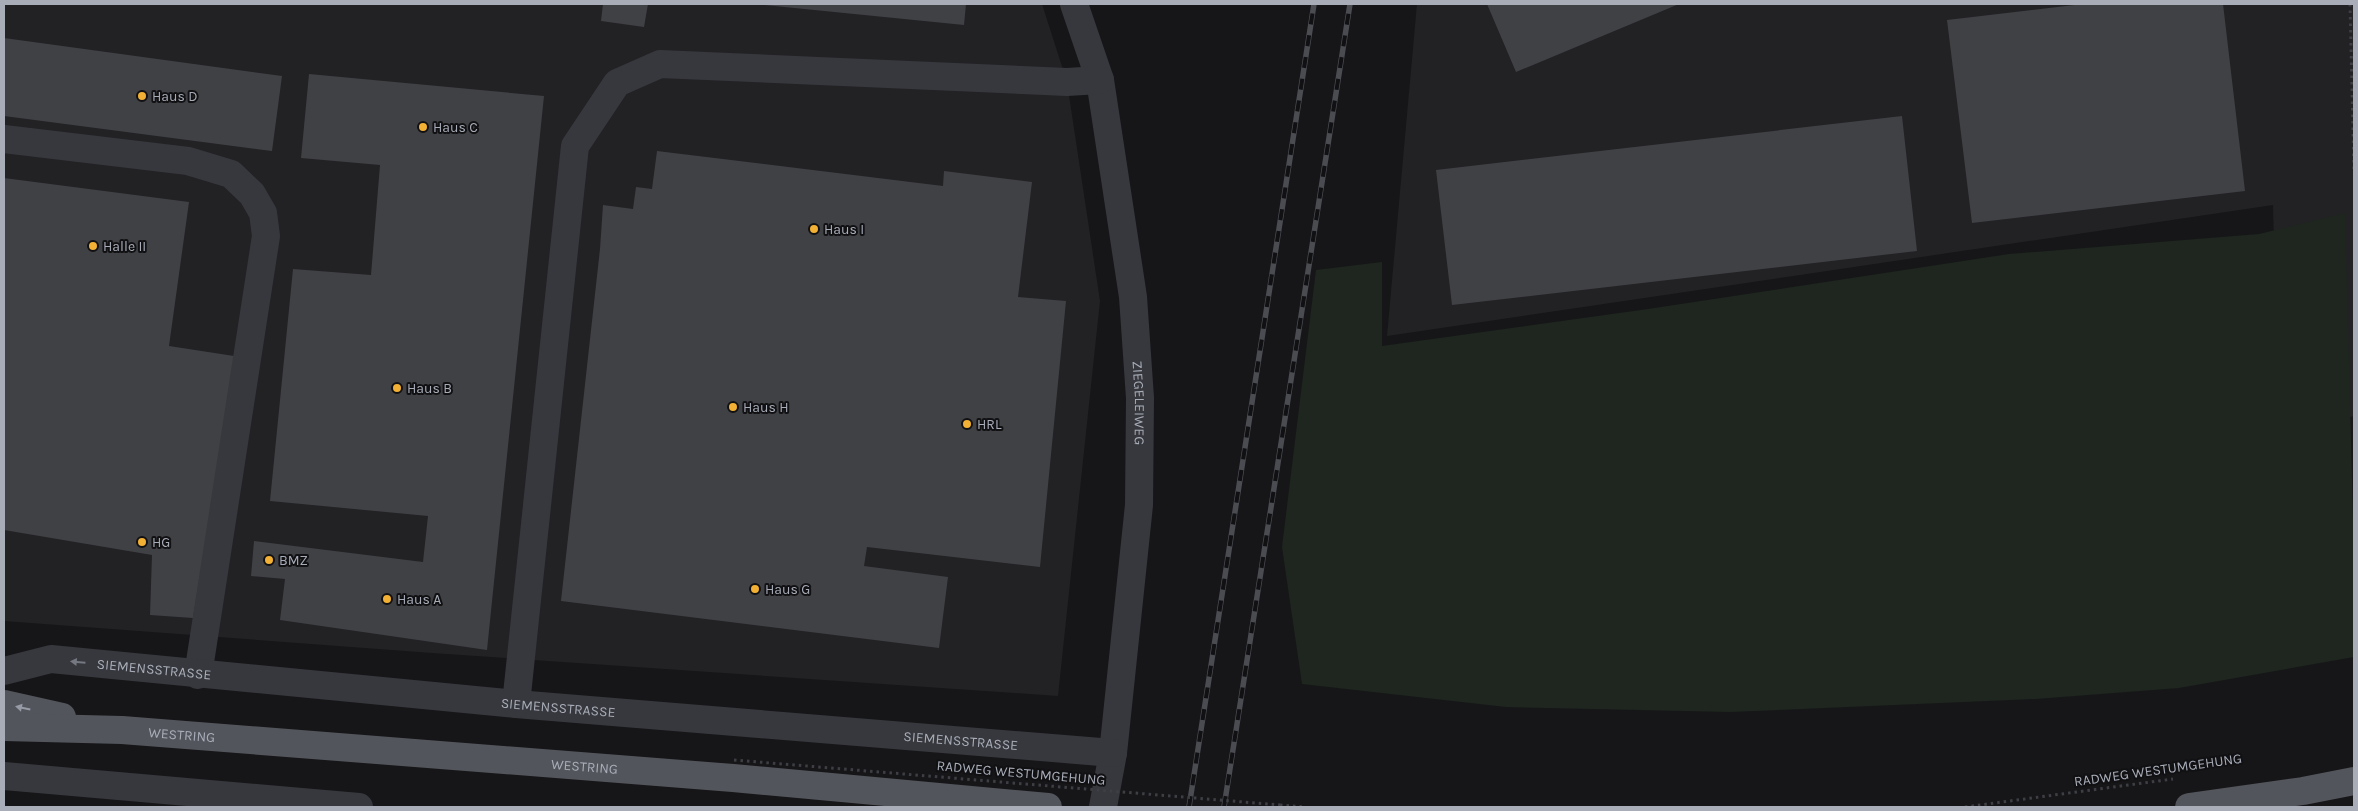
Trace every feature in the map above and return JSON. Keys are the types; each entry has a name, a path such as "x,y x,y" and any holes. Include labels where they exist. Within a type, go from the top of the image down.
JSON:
{"main road":[{"name":"WESTRING","path":"4,704 122,730"},
{"name":"WESTRING","path":"4,727 122,730 734,769 1048,807"},
{"path":"2189,807 2303,792 2354,781"}],"street":[{"name":"ZIEGELEIWEG","path":"1074,4 1100,80 1132,297 1140,398 1139,505 1112,753 1103,807"},
{"path":"516,704 575,146 617,83 660,64 1067,82 1100,80"},
{"path":"4,139 188,160 230,174 252,194 263,213 266,236 198,675"},
{"name":"SIEMENSSTRASSE","path":"4,671 51,660 516,704 1112,753"},
{"path":"6,775 133,797 359,807"}],"path":[{"path":"2350,4 2354,173"},
{"name":"RADWEG WESTUMGEHUNG","path":"734,769 1306,807"},
{"name":"RADWEG WESTUMGEHUNG","path":"1965,807 2181,778"}],"shaded area":[{"path":"4,4 1042,4 1067,82 1100,301 1058,696 432,653 4,621"},
{"path":"1417,4 2354,4 2354,416 2279,437 2273,205 1387,336"},
{"path":"2345,213 2354,556 2354,657 2179,688 2036,699 1730,712 1506,707 1302,684 1282,547 1316,270 1382,262 1382,346 1648,309 2009,254 2259,234"}],"building":[{"path":"603,4 648,4 644,27 601,21"},
{"path":"755,4 966,4 964,25"},
{"path":"1487,4 1679,4 1516,72"},
{"path":"2083,4 2223,4 2245,191 1972,223 1947,20"},
{"name":"Haus D","path":"4,38 282,76 272,151 4,116"},
{"name":"Haus B","path":"309,74 544,96 487,650 280,620 285,579 251,576 254,541 423,562 428,516 270,501 293,269 371,275 380,165 301,158"},
{"path":"1902,116 1917,251 1452,305 1436,170"},
{"path":"657,151 943,186 944,171 1032,182 1018,297 1066,301 1040,567 867,547 864,566 948,577 939,648 561,601 600,249 603,205 633,209 636,187 652,189"},
{"path":"4,178 189,202 169,346 234,356 221,450 193,618 150,615 152,555 4,530"}],"railway":[{"path":"1189,807 1314,4"},
{"path":"1224,807 1350,4"}],"place":[{"name":"Haus D","path":"142,96"},
{"name":"Haus C","path":"423,127"},
{"name":"Haus I","path":"814,229"},
{"name":"Halle II","path":"93,246"},
{"name":"Haus B","path":"397,388"},
{"name":"Haus H","path":"733,407"},
{"name":"HRL","path":"967,424"},
{"name":"HG","path":"142,542"},
{"name":"BMZ","path":"269,560"},
{"name":"Haus G","path":"755,589"},
{"name":"Haus A","path":"387,599"}]}
